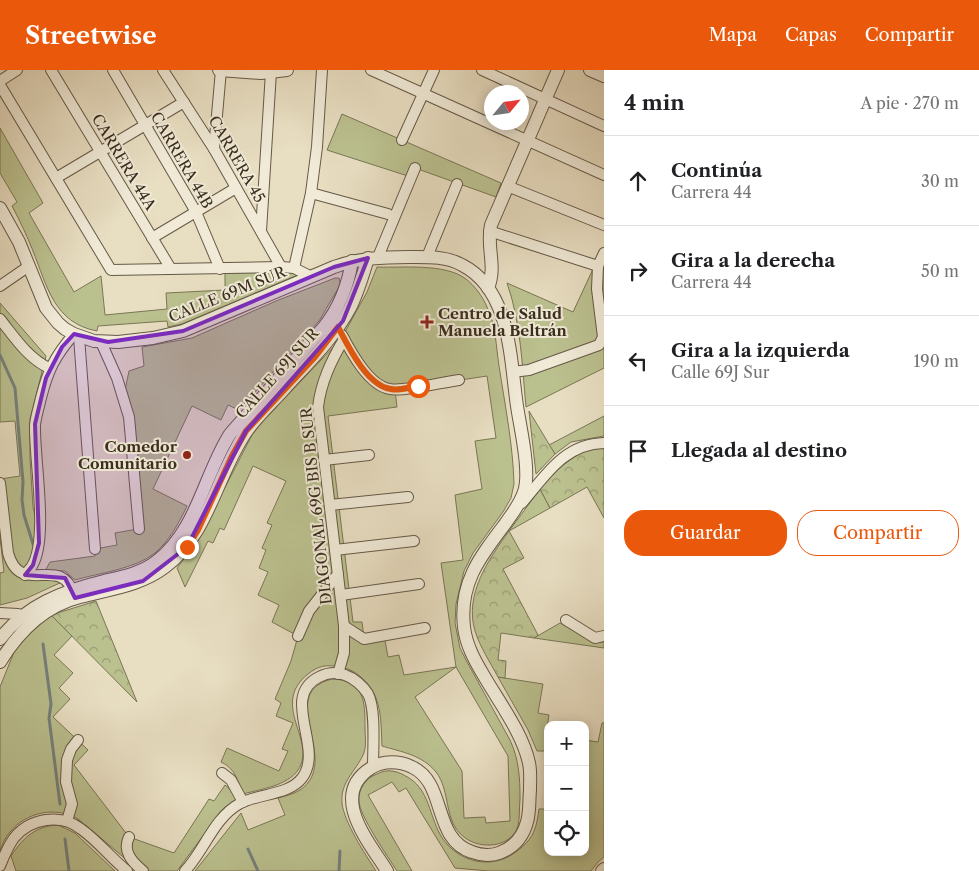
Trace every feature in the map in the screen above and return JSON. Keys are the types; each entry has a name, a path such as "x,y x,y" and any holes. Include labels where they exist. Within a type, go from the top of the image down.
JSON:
{"street":[{"path":"0,81 17,70"},
{"name":"CARRERA 44A","path":"51,70 171,269"},
{"name":"CARRERA 44B","path":"113,70 196,212 220,269"},
{"name":"CARRERA 45","path":"163,70 214,149 281,267"},
{"path":"214,149 224,70 246,73 287,70"},
{"path":"294,268 311,193 317,147 322,70"},
{"path":"372,70 604,175"},
{"path":"402,140 434,70"},
{"path":"482,70 604,126"},
{"path":"488,288 493,266 489,231 492,220 558,70"},
{"path":"590,70 604,76"},
{"path":"261,232 271,72"},
{"path":"0,85 111,270 281,267 294,268 312,277 352,261 373,258 448,260 463,265 470,270 495,297 503,317 526,478 524,493 516,509"},
{"path":"56,178 184,102"},
{"name":"CALLE 69J SUR","path":"74,594 143,581 163,569 180,554 198,530 232,456 246,431 315,357 338,327 354,299 415,168"},
{"path":"427,258 458,184"},
{"path":"507,186 604,225"},
{"path":"152,238 236,188"},
{"path":"311,193 388,214"},
{"path":"0,208 19,242 46,308 58,323 77,336"},
{"path":"489,231 598,266"},
{"path":"512,372 529,370 599,345 603,337 597,289 598,266 604,253"},
{"name":"CALLE 69J SUR","path":"0,639 28,618 47,611 74,594 135,573 155,563 171,549 186,526 230,434 324,327 336,310 347,284 352,261"},
{"path":"0,286 29,266"},
{"name":"CALLE 69M SUR","path":"77,336 101,342 153,338 183,332 312,277"},
{"path":"0,319 37,362 49,368"},
{"path":"338,327 356,359 369,376 383,387 395,390 459,380"},
{"path":"25,575 33,565 39,543 35,424 49,368 56,355 77,336"},
{"path":"77,336 95,549"},
{"name":"DIAGONAL 69G BIS B SUR","path":"338,674 344,653 344,626 319,419 322,384 329,366 344,339"},
{"path":"101,342 117,378 129,416 139,529"},
{"path":"387,871 358,823 351,801 356,783 373,766 379,764 400,762 418,771 426,779 434,794 450,837 466,850 482,854 493,854 512,846 522,835 529,812 529,764 521,740 472,656 464,627 464,600 467,585 480,557 516,509 549,471 570,452 586,445 604,443"},
{"path":"324,460 369,455"},
{"path":"0,483 8,553 14,568 25,575 61,576 67,580 74,594"},
{"path":"330,505 408,497"},
{"path":"335,550 414,541"},
{"path":"298,636 309,611 338,574"},
{"path":"341,595 419,584"},
{"path":"0,613 12,613 28,618"},
{"name":"CALLE 69J SUR","path":"0,662 28,618"},
{"path":"566,620 595,638 604,636"},
{"path":"344,626 364,639 424,628"},
{"path":"184,871 229,811 243,802 284,790 295,784 306,772 309,761 301,704 302,698 307,687 322,676 346,675 358,682 368,695 371,702 373,766"},
{"path":"67,821 72,809 66,782 67,760 71,749 78,740"},
{"path":"222,773 231,780 243,802"},
{"path":"0,866 14,838 24,828 44,820 57,819 67,821 82,829 127,871"},
{"path":"129,837 126,846 127,852 130,858 143,871"}],"highlighted area":[{"path":"368,258 343,321 246,431 187,547 143,581 75,598 65,578 25,575 33,565 39,543 35,424 46,378 62,347 74,334 108,342 183,331 334,267"}],"green space":[{"path":"342,114 501,183 496,197 415,168 411,177 327,150"},
{"path":"0,128 43,203 29,213 74,292 101,276 105,315 167,309 166,293 225,290 225,273 288,272 298,275 182,324 168,327 167,321 98,326 97,331 82,327 71,320 54,301 12,206 17,202 0,173"},
{"path":"377,267 435,268 457,274 476,288 485,303 492,321 510,440 514,484 511,498 503,512 473,553 464,571 456,604 455,623 460,648 510,740 517,761 520,791 518,826 509,839 494,845 478,844 464,837 457,830 450,814 441,780 430,766 411,755 382,746 380,714 373,691 359,675 344,668 319,667 308,674 297,686 293,698 293,710 303,747 303,759 298,770 287,780 243,794 233,771 221,762 227,748 279,771 288,751 282,749 293,723 276,716 281,703 275,699 291,661 298,636 272,622 279,605 258,595 268,572 259,568 266,550 262,548 272,525 267,523 286,481 253,466 224,530 220,528 213,543 208,541 185,587 177,568 197,542 252,435 262,422 341,339 367,292","holes":["487,376 496,438 475,441 482,489 455,495 463,560 441,563 456,667 404,675 399,655 388,657 384,635 364,638 362,622 353,622 328,416 397,407 395,390","456,667 508,756 510,821 486,823 485,817 464,818 462,771 415,697"]},
{"path":"604,267 604,368 526,407 518,329 507,283 573,312 593,269 602,271"},
{"path":"339,278 339,287 319,321 239,410 228,405 221,420 192,406 153,489 187,506 165,543 155,553 137,563 75,580 65,571 45,571 50,562 95,556 95,549 117,545 115,533 143,528 125,390 129,371 144,366 142,347 192,338 276,301"},
{"path":"0,303 46,356 30,419 33,507 39,534 26,577 62,582 27,598 0,605 0,573 4,572 0,538 0,479 20,476 15,421 0,422"},
{"path":"529,411 555,454 536,474"},
{"path":"604,416 604,436 571,442 555,454 549,445"},
{"path":"593,448 604,448 604,518 587,487 550,508 540,489 564,465"},
{"path":"540,489 550,508 509,531"},
{"path":"509,531 524,558 503,569 538,635 534,638 501,633 498,660 506,661 505,678 498,677 485,654 475,631 472,617 473,604 480,578"},
{"path":"96,601 137,702 51,615"},
{"path":"51,615 72,636 54,655 73,673 59,688 70,699 53,717 88,750 74,765 129,837 174,853 209,799 214,801 225,785 237,799 222,810 177,871 140,871 78,819 60,813 42,813 24,820 8,834 0,850 0,687 14,652 26,637"},
{"path":"560,623 592,640 604,641 604,648 534,638"},
{"path":"498,677 543,684 538,713 549,715 548,721 544,721 544,751 537,751 528,730"},
{"path":"332,679 351,683 361,694 363,701 365,749 343,789 342,803 351,828 376,871 195,871 241,813 248,830 285,815 278,798 300,790 311,777 315,762 308,713 309,698 316,687"},
{"path":"602,723 604,723 604,857 591,871 489,871 455,868 406,788 399,792 392,782 368,795 412,871 397,871 369,826 360,807 359,797 364,784 369,778 381,772 397,772 409,778 422,791 440,835 446,843 462,856 480,862 490,862 508,857 525,845 533,834 539,809 544,809 544,856 589,856 589,741 598,742"},
{"path":"58,825 75,833 115,871 16,871 11,856 20,844 36,831"}],"waterway":[{"path":"0,355 15,388 23,482 22,500 24,515 33,544"},
{"path":"43,644 51,704 49,718 60,804"},
{"path":"65,839 69,871"},
{"path":"248,849 258,871"},
{"path":"339,871 340,851"}],"place":[{"name":"Centro de Salud Manuela Beltrán","path":"427,322"},
{"name":"Comedor Comunitario","path":"187,455"}],"route":[{"path":"187,547 198,530 232,456 246,431 315,357 338,327 356,359 377,383 383,387 395,390 418,386"}]}
